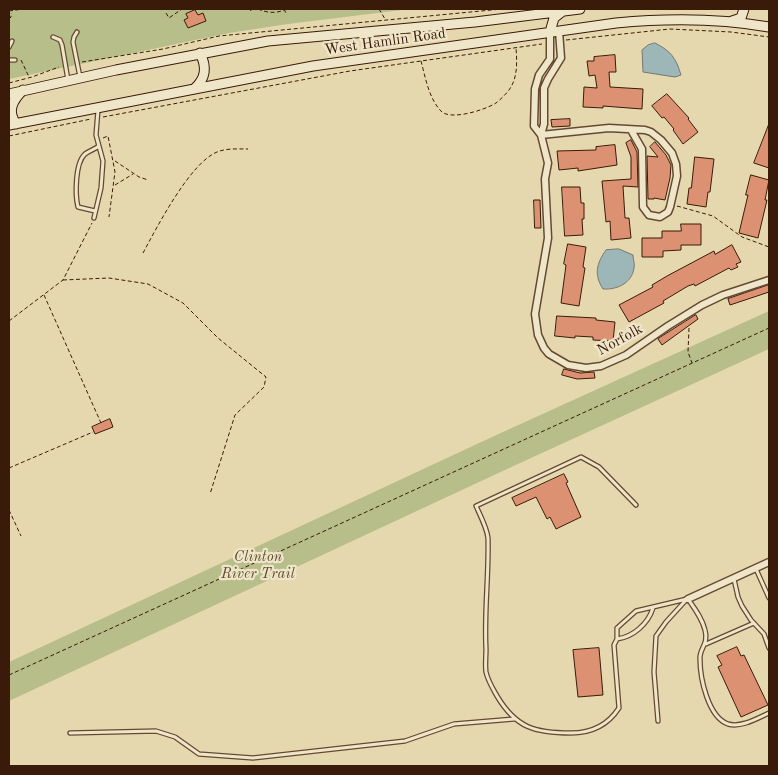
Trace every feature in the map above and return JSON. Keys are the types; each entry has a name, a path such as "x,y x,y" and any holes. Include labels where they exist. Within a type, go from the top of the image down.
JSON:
{"main road":[{"name":"West Hamlin Road","path":"9,94 80,77 286,39 475,22 580,9"},
{"path":"732,22 741,18 744,9"},
{"path":"554,31 554,18 563,11"},
{"name":"West Hamlin Road","path":"13,125 313,66 554,31 649,20 679,19 732,22 769,27"},
{"path":"194,88 202,81 205,72 200,54"},
{"path":"13,125 12,106 15,98 23,90"}],"street":[{"name":"Norfolk","path":"541,135 544,124 543,107 546,84 561,58 560,41 554,31"},
{"path":"554,31 549,43 549,62 558,65"},
{"name":"Norfolk","path":"549,62 541,70 536,82 534,107 534,126 541,135 548,163 545,179 548,238 536,305 535,322 544,348 559,360 577,367 594,368 601,366 626,355 702,305 769,280"},
{"path":"534,107 543,107"},
{"path":"541,135 609,128 645,130 651,132 662,140 672,153 677,170 671,205 668,212 660,217 654,217 645,212 643,206 642,149 631,130"},
{"path":"688,599 769,562"}],"lane":[{"path":"77,32 73,42 80,77"},
{"path":"53,37 60,40 62,45 68,80"},
{"path":"9,47 12,41"},
{"path":"9,60 15,60"},
{"path":"94,218 101,188 103,161 97,139 98,108"},
{"path":"95,211 78,208 76,199 78,170 84,155 99,146"},
{"path":"636,505 599,467 581,457 476,506 488,536 485,638 486,672 490,685 504,708 515,719 531,729 549,733 581,733 600,727 614,716 619,708 614,645 617,638 617,628 636,611 646,607 653,608 688,599"},
{"path":"756,568 769,598"},
{"path":"734,578 742,606 754,624 764,634 769,648"},
{"path":"688,599 706,631 706,644 699,657 710,708 728,724 739,724 769,713"},
{"path":"658,721 654,672 656,636 666,622 688,599"},
{"path":"617,638 628,638 643,625 652,613 653,608"},
{"path":"706,644 754,624"},
{"path":"70,733 156,731 176,737 199,754 253,758 405,741 454,724 515,719"}],"path":[{"path":"9,19 11,18 10,12 23,9"},
{"path":"166,13 170,18 182,9"},
{"path":"258,9 266,12 285,9 286,13"},
{"path":"379,9 385,19"},
{"path":"560,41 670,29 731,32 769,37"},
{"path":"9,136 258,87 350,71 549,43"},
{"path":"422,61 425,76 435,103 442,112 449,116 469,113 496,103 505,94 510,88 516,73 516,48"},
{"path":"97,139 108,136 114,161 114,185 109,217"},
{"path":"143,254 162,218 202,162 217,152 248,149"},
{"path":"114,161 133,174 148,180"},
{"path":"114,185 133,174"},
{"path":"671,205 712,216 742,237 769,247"},
{"path":"9,321 63,280 94,218"},
{"path":"63,280 109,278 148,284 183,304 218,338 266,377 264,388 235,415 210,494"},
{"path":"44,295 101,423"},
{"path":"689,328 688,352 692,363"},
{"path":"9,675 769,328"},
{"path":"9,468 93,432"},
{"path":"9,510 21,536"}],"green space":[{"path":"9,9 410,9 229,33 9,79"},
{"name":"Clinton River Trail","path":"769,311 769,349 9,701 9,662 492,437"}],"water":[{"path":"655,43 672,56 681,75 675,77 643,72 642,50 648,45"},
{"path":"619,249 633,255 633,273 627,282 618,287 603,289 597,274 600,260 606,250"}],"building":[{"path":"195,10 198,15 203,13 206,21 188,28 184,20 188,18 186,14"},
{"path":"615,55 616,72 609,72 610,87 643,89 642,109 603,106 603,108 583,107 584,87 597,88 595,75 589,76 587,61 594,61 594,57"},
{"path":"667,94 689,118 698,132 683,144 674,129 652,106"},
{"path":"570,119 570,126 552,127 551,120"},
{"path":"769,124 769,168 754,163"},
{"path":"631,140 637,152 638,187 623,186 625,218 629,218 631,238 611,240 610,221 606,222 602,181 631,179 631,157 626,143"},
{"path":"655,142 666,155 671,165 665,200 648,199 647,156 658,157 650,147"},
{"path":"615,145 617,165 578,171 578,168 559,170 557,151 596,150 596,147"},
{"path":"695,157 714,159 706,207 687,204"},
{"path":"751,175 769,180 765,200 767,200 758,238 739,233"},
{"path":"562,187 580,187 581,203 584,203 583,235 565,236"},
{"path":"534,200 540,200 541,228 535,228"},
{"path":"681,224 701,224 701,245 681,245 681,250 663,251 663,257 642,257 642,238 662,238 662,231 681,231"},
{"path":"568,244 586,247 579,306 561,303 566,265 564,264"},
{"path":"732,245 741,262 736,264 738,267 731,270 729,268 695,286 694,284 688,286 663,301 664,303 629,322 619,305 714,251 715,254"},
{"path":"769,285 769,292 730,305 728,299"},
{"path":"696,315 698,319 662,345 658,339"},
{"path":"557,316 596,318 596,320 615,322 613,341 593,340 593,337 555,336"},
{"path":"564,369 580,373 594,372 595,378 577,379 562,375"},
{"path":"110,419 113,427 95,434 92,427"},
{"path":"564,474 581,517 556,529 550,517 547,519 536,497 516,506 512,498"},
{"path":"737,647 741,656 744,655 768,705 741,717 718,667 722,665 717,656"},
{"path":"599,648 603,695 578,697 573,650"}]}
